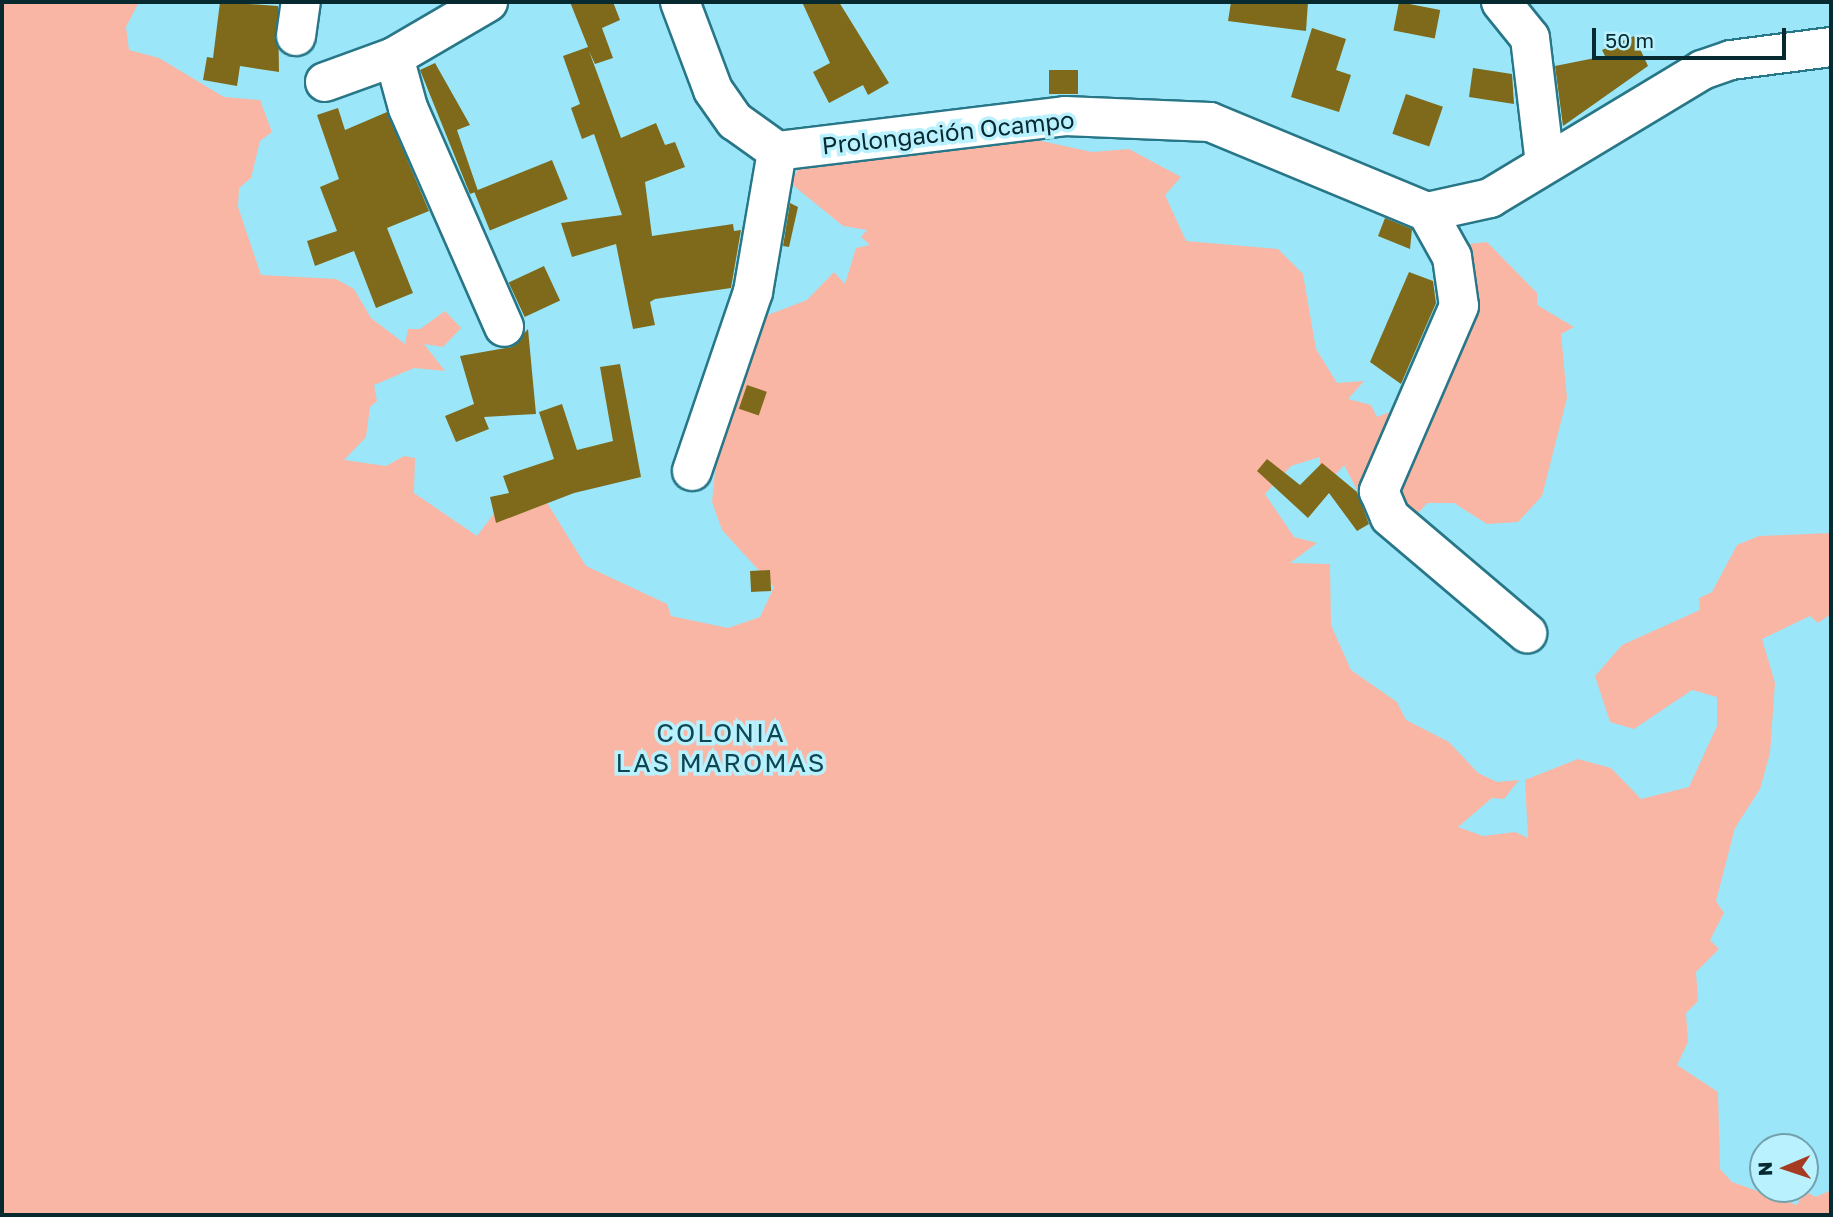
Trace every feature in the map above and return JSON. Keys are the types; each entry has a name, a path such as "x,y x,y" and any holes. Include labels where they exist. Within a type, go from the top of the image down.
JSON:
{"street":[{"path":"325,82 394,57 488,2"},
{"path":"680,2 713,90 735,121 777,151 753,292 692,471"},
{"path":"1501,2 1530,38 1545,163"},
{"path":"1527,633 1390,517 1379,491 1460,306 1452,257 1427,212 1472,205 1702,70 1731,60 1831,47"},
{"path":"394,57 408,108 504,327"},
{"name":"Prolongación Ocampo","path":"777,151 1053,116 1210,122 1427,212"}],"shaded area":[{"path":"2,2 139,2 126,27 129,50 159,58 224,97 260,100 272,132 260,141 251,178 239,188 238,207 261,275 336,279 354,289 371,318 405,344 408,329 420,329 445,311 461,328 443,347 424,344 445,371 414,368 374,385 377,401 370,407 366,437 344,460 386,466 404,456 415,458 414,493 477,536 499,507 546,501 586,566 667,604 671,616 728,628 760,617 774,587 722,530 712,502 729,330 807,300 834,272 845,284 856,248 870,245 861,237 867,230 843,226 789,182 801,166 1005,133 1092,152 1129,149 1181,177 1165,195 1186,241 1278,249 1303,274 1316,349 1337,383 1364,381 1348,399 1371,405 1377,417 1395,410 1474,294 1469,244 1487,242 1537,293 1537,305 1574,327 1561,334 1567,398 1542,496 1518,522 1487,524 1454,503 1427,503 1419,512 1382,505 1357,490 1344,465 1328,483 1320,477 1320,457 1291,466 1265,494 1294,537 1317,543 1290,563 1330,564 1331,625 1351,670 1397,702 1406,720 1449,742 1478,773 1497,782 1519,780 1504,799 1492,798 1458,827 1483,836 1515,832 1528,838 1525,780 1578,759 1611,768 1641,799 1689,787 1717,726 1717,697 1692,690 1634,729 1610,722 1595,676 1622,645 1700,610 1699,598 1712,592 1737,545 1759,536 1831,533 1831,614 1818,623 1810,616 1762,639 1775,683 1770,753 1760,789 1735,828 1716,901 1724,913 1710,940 1719,949 1696,972 1698,1001 1686,1013 1688,1042 1677,1065 1718,1092 1720,1169 1732,1182 1749,1188 1749,1203 1819,1203 1819,1196 1831,1190 1831,1215 2,1215"}],"building":[{"path":"220,2 278,6 279,72 240,66 237,86 203,80 207,57 213,58"},
{"path":"570,2 613,2 620,20 602,28 613,58 595,64 589,51 621,138 656,123 665,145 675,142 685,167 645,182 652,236 733,224 734,231 741,230 731,288 655,299 650,302 655,325 633,329 616,244 572,257 561,223 622,215 594,134 582,139 571,108 580,104 563,56 588,47"},
{"path":"802,2 839,2 889,83 868,95 863,85 829,103 813,72 830,63"},
{"path":"1231,2 1308,2 1306,31 1228,21"},
{"path":"1399,2 1440,10 1435,38 1393,30"},
{"path":"1312,28 1346,39 1336,70 1351,75 1339,112 1291,97"},
{"path":"1634,36 1648,66 1563,126 1555,66 1605,56 1602,50"},
{"path":"435,63 470,125 457,130 478,191 470,194 420,70"},
{"path":"1473,68 1512,74 1514,104 1469,97"},
{"path":"1049,70 1078,70 1078,94 1049,94"},
{"path":"1406,94 1443,107 1429,146 1392,134"},
{"path":"338,108 345,130 387,112 429,211 387,228 413,293 376,308 354,251 315,266 307,241 337,231 320,187 339,179 317,115"},
{"path":"552,160 568,199 490,230 474,191"},
{"path":"790,203 798,207 789,247 783,246"},
{"path":"1385,218 1412,229 1410,249 1378,236"},
{"path":"544,266 560,300 525,317 509,282"},
{"path":"1409,272 1433,281 1436,303 1401,384 1370,362"},
{"path":"528,329 536,414 484,417 489,429 456,442 445,416 474,404 460,356 512,347"},
{"path":"620,364 641,477 574,493 496,523 490,497 509,493 503,476 554,459 539,412 562,404 577,450 613,441 600,367"},
{"path":"747,385 767,392 759,415 739,409"},
{"path":"1267,459 1300,485 1322,463 1357,492 1369,524 1357,531 1329,493 1308,518 1257,471"},
{"path":"770,570 771,591 751,592 750,571"}],"district":[{"name":"COLONIA LAS MAROMAS","path":"721,748"}]}
